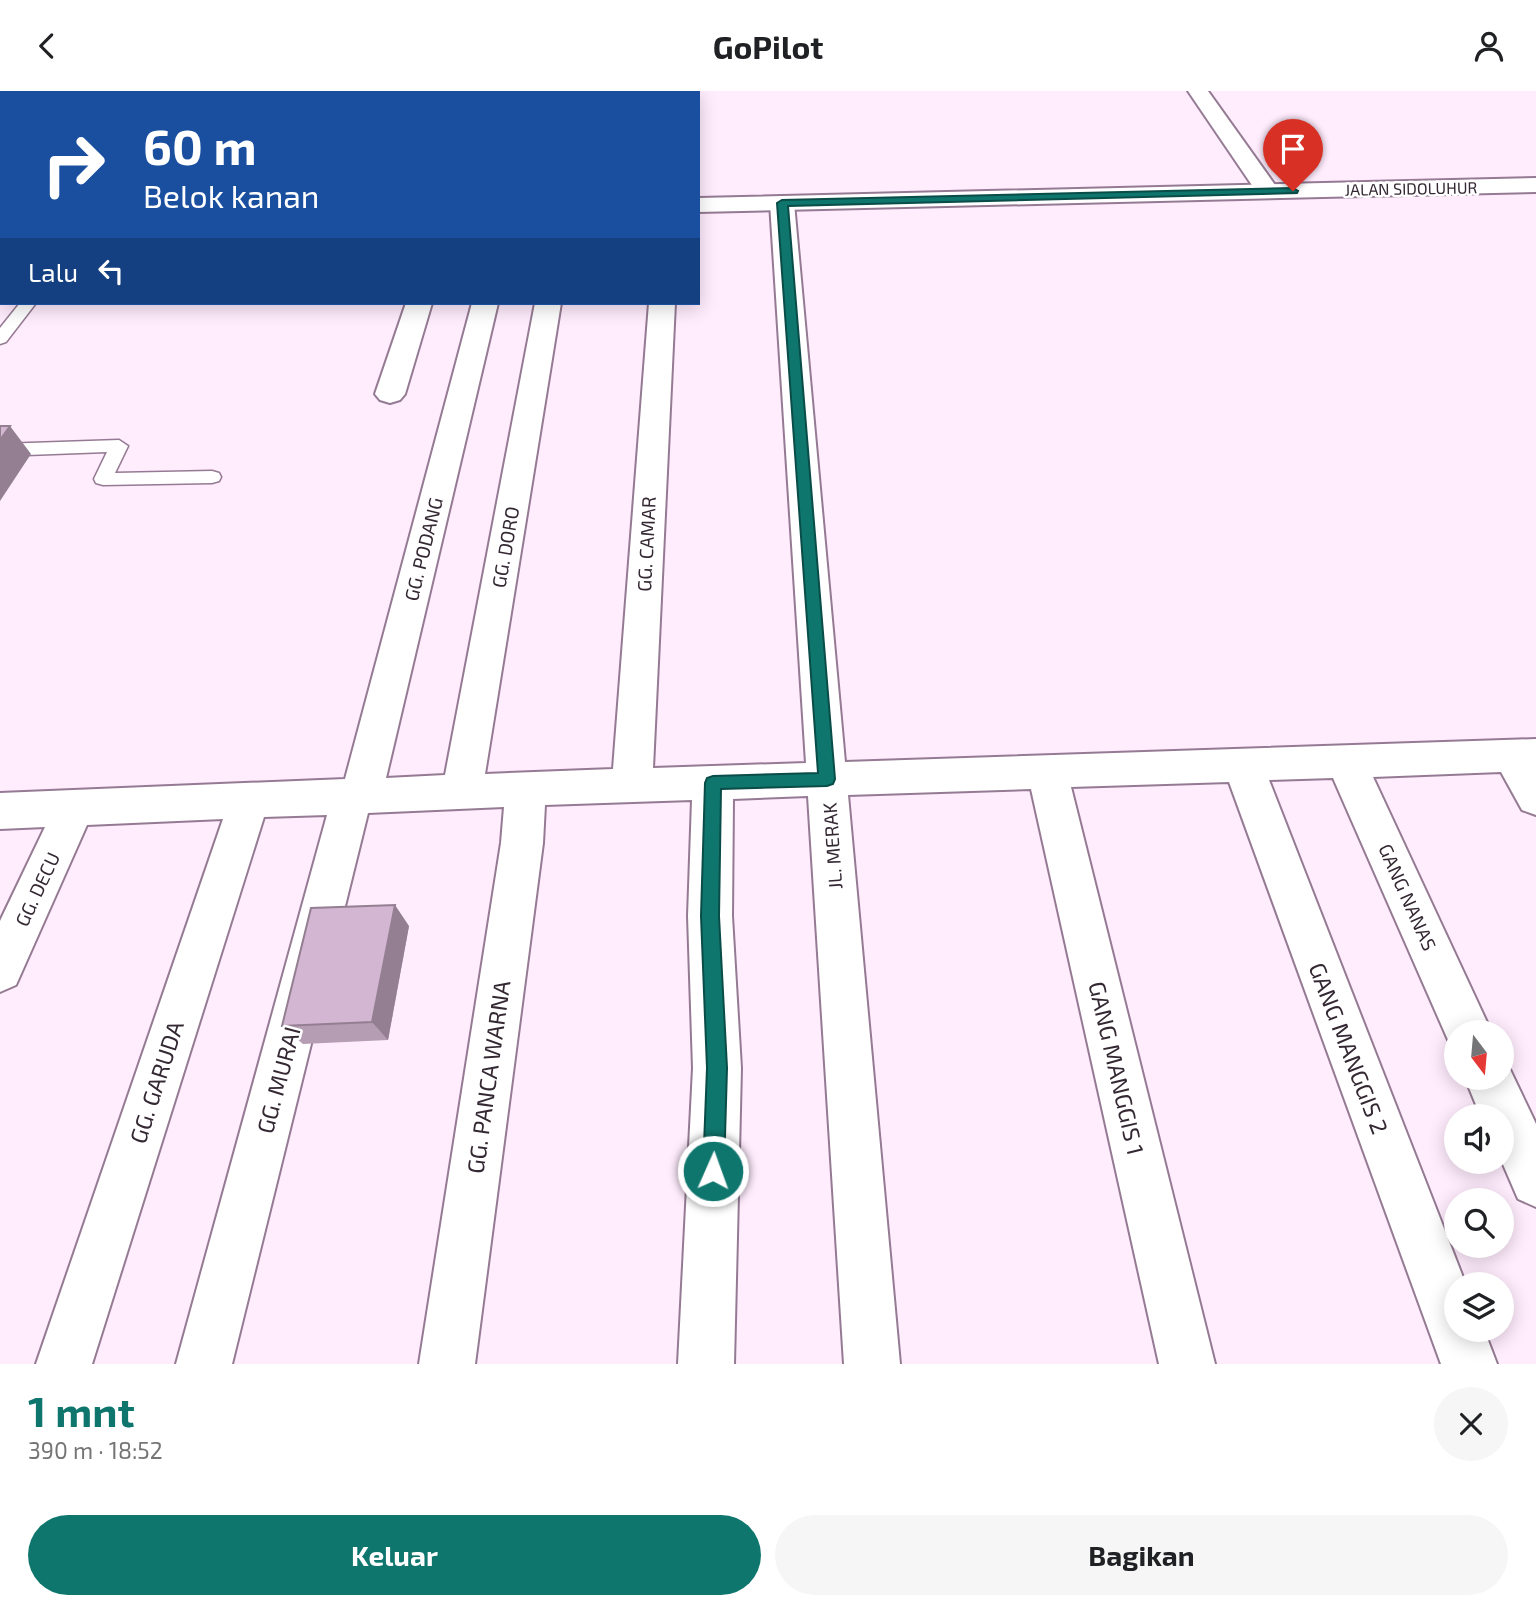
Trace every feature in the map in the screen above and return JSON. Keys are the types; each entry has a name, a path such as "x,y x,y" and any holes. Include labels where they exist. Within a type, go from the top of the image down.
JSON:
{"street":[{"path":"1198,91 1269,192"},
{"name":"JALAN SIDOLUHUR","path":"700,205 1536,185"},
{"name":"JL. MERAK","path":"782,203 872,1364"},
{"path":"390,394 418,305"},
{"name":"GG. PODANG","path":"356,796 484,305"},
{"name":"GG. DORO","path":"462,792 548,305"},
{"name":"GG. CAMAR","path":"632,786 662,305"},
{"path":"0,811 526,789 1524,756 1536,798"},
{"name":"GANG NANAS","path":"1346,762 1463,1020"},
{"name":"GANG MANGGIS 2","path":"1243,765 1444,1298"},
{"name":"GANG MANGGIS 1","path":"1047,772 1187,1364"},
{"path":"706,1364 717,1068 710,916 713,783"},
{"name":"GG. PANCA WARNA","path":"447,1364 522,843 526,789"},
{"name":"GG. MURAI","path":"204,1364 356,796"},
{"name":"GG. GARUDA","path":"64,1364 249,801"},
{"name":"GG. DECU","path":"0,970 75,808"},
{"path":"1494,1090 1536,1181"},
{"name":"GANG MANGGIS 2","path":"1461,1342 1469,1364"}],"lane":[{"path":"0,339 26,305"},
{"path":"0,450 119,446 103,479 212,477"}],"building":[{"path":"0,426 10,426 0,440"},
{"path":"395,905 372,1022 282,1026 311,908"}],"route":[{"path":"713,1171 717,1068 710,916 713,783 827,779 782,203 1293,191"}]}
